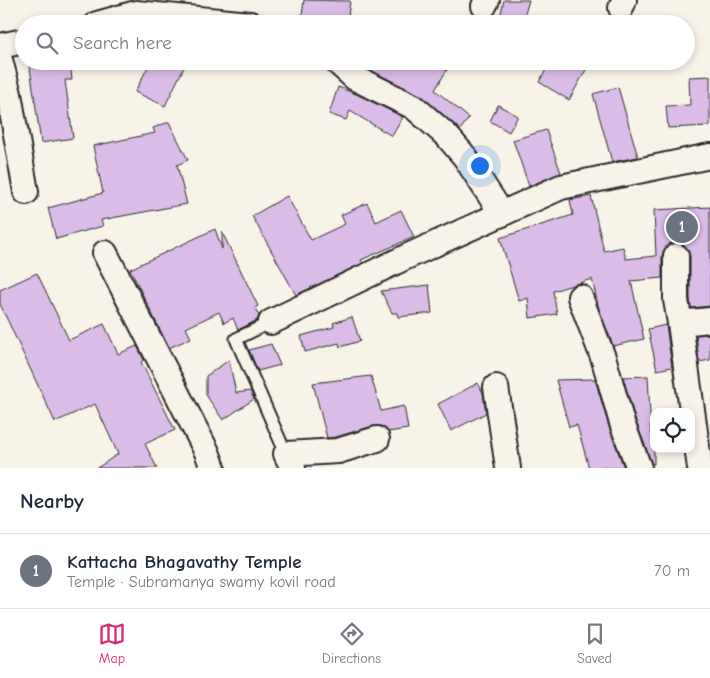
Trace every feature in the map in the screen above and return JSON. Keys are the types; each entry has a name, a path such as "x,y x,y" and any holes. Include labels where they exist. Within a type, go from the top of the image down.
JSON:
{"street":[{"path":"118,15 136,7 188,15"},
{"path":"0,46 15,43"},
{"path":"0,60 9,94 26,192"},
{"path":"346,70 355,78 414,107 447,136 469,163 502,214"},
{"path":"271,322 561,187 710,156"},
{"path":"105,254 213,468"},
{"path":"676,256 676,300 700,468"},
{"path":"580,297 604,360 622,423 639,468"},
{"path":"680,323 710,320"},
{"path":"496,387 508,468"},
{"path":"290,461 338,451 377,439"}],"lane":[{"path":"271,322 236,339 290,461"}],"building":[{"path":"304,0 350,1 348,15 302,15"},
{"path":"504,0 529,0 525,15 500,15"},
{"path":"30,70 71,70 72,80 65,80 73,138 41,143"},
{"path":"146,70 183,70 165,106 135,92"},
{"path":"371,70 447,70 435,90 469,118 460,130 423,97"},
{"path":"546,70 586,70 569,100 539,82"},
{"path":"710,76 710,126 668,128 666,106 690,105 689,77"},
{"path":"338,87 403,117 392,136 350,111 346,120 329,114"},
{"path":"618,87 638,157 612,162 593,94"},
{"path":"498,105 518,116 509,132 490,121"},
{"path":"169,122 188,160 177,165 187,204 101,220 103,226 56,239 48,208 103,193 93,146 155,133 153,128"},
{"path":"546,130 561,173 529,186 513,140"},
{"path":"287,196 311,240 345,224 341,215 367,203 376,222 401,210 414,237 361,260 363,263 296,295 252,216"},
{"path":"591,196 604,251 623,247 626,259 656,256 654,210 710,207 710,306 691,308 690,256 683,244 676,242 669,244 664,250 662,256 662,278 631,281 644,339 613,346 599,309 592,279 553,291 557,314 530,318 528,298 519,301 500,238 573,215 570,200"},
{"path":"215,229 222,249 222,232 258,306 255,308 259,316 257,320 238,330 233,318 224,323 219,312 186,328 191,338 169,348 130,269"},
{"path":"37,273 69,340 104,324 118,354 137,346 144,360 141,362 175,430 145,444 157,468 97,468 118,454 95,404 55,422 0,304 0,290"},
{"path":"429,285 432,313 398,317 397,313 392,313 381,291"},
{"path":"352,317 360,341 340,347 339,343 305,352 301,336 334,327 333,323"},
{"path":"666,325 672,367 657,370 648,329"},
{"path":"710,334 710,360 699,362 696,335"},
{"path":"271,344 280,365 258,371 249,350"},
{"path":"229,360 236,393 250,391 254,399 223,420 206,395 206,376"},
{"path":"371,376 381,411 404,406 408,429 388,432 381,426 373,426 327,438 313,383"},
{"path":"648,376 650,453 654,453 654,464 652,464 635,419 623,377"},
{"path":"595,379 609,427 624,468 589,468 577,425 569,427 556,380"},
{"path":"478,383 483,393 486,413 451,431 438,404"}],"place":[{"name":"Kattacha Bhagavathy Temple","path":"682,227"}]}
